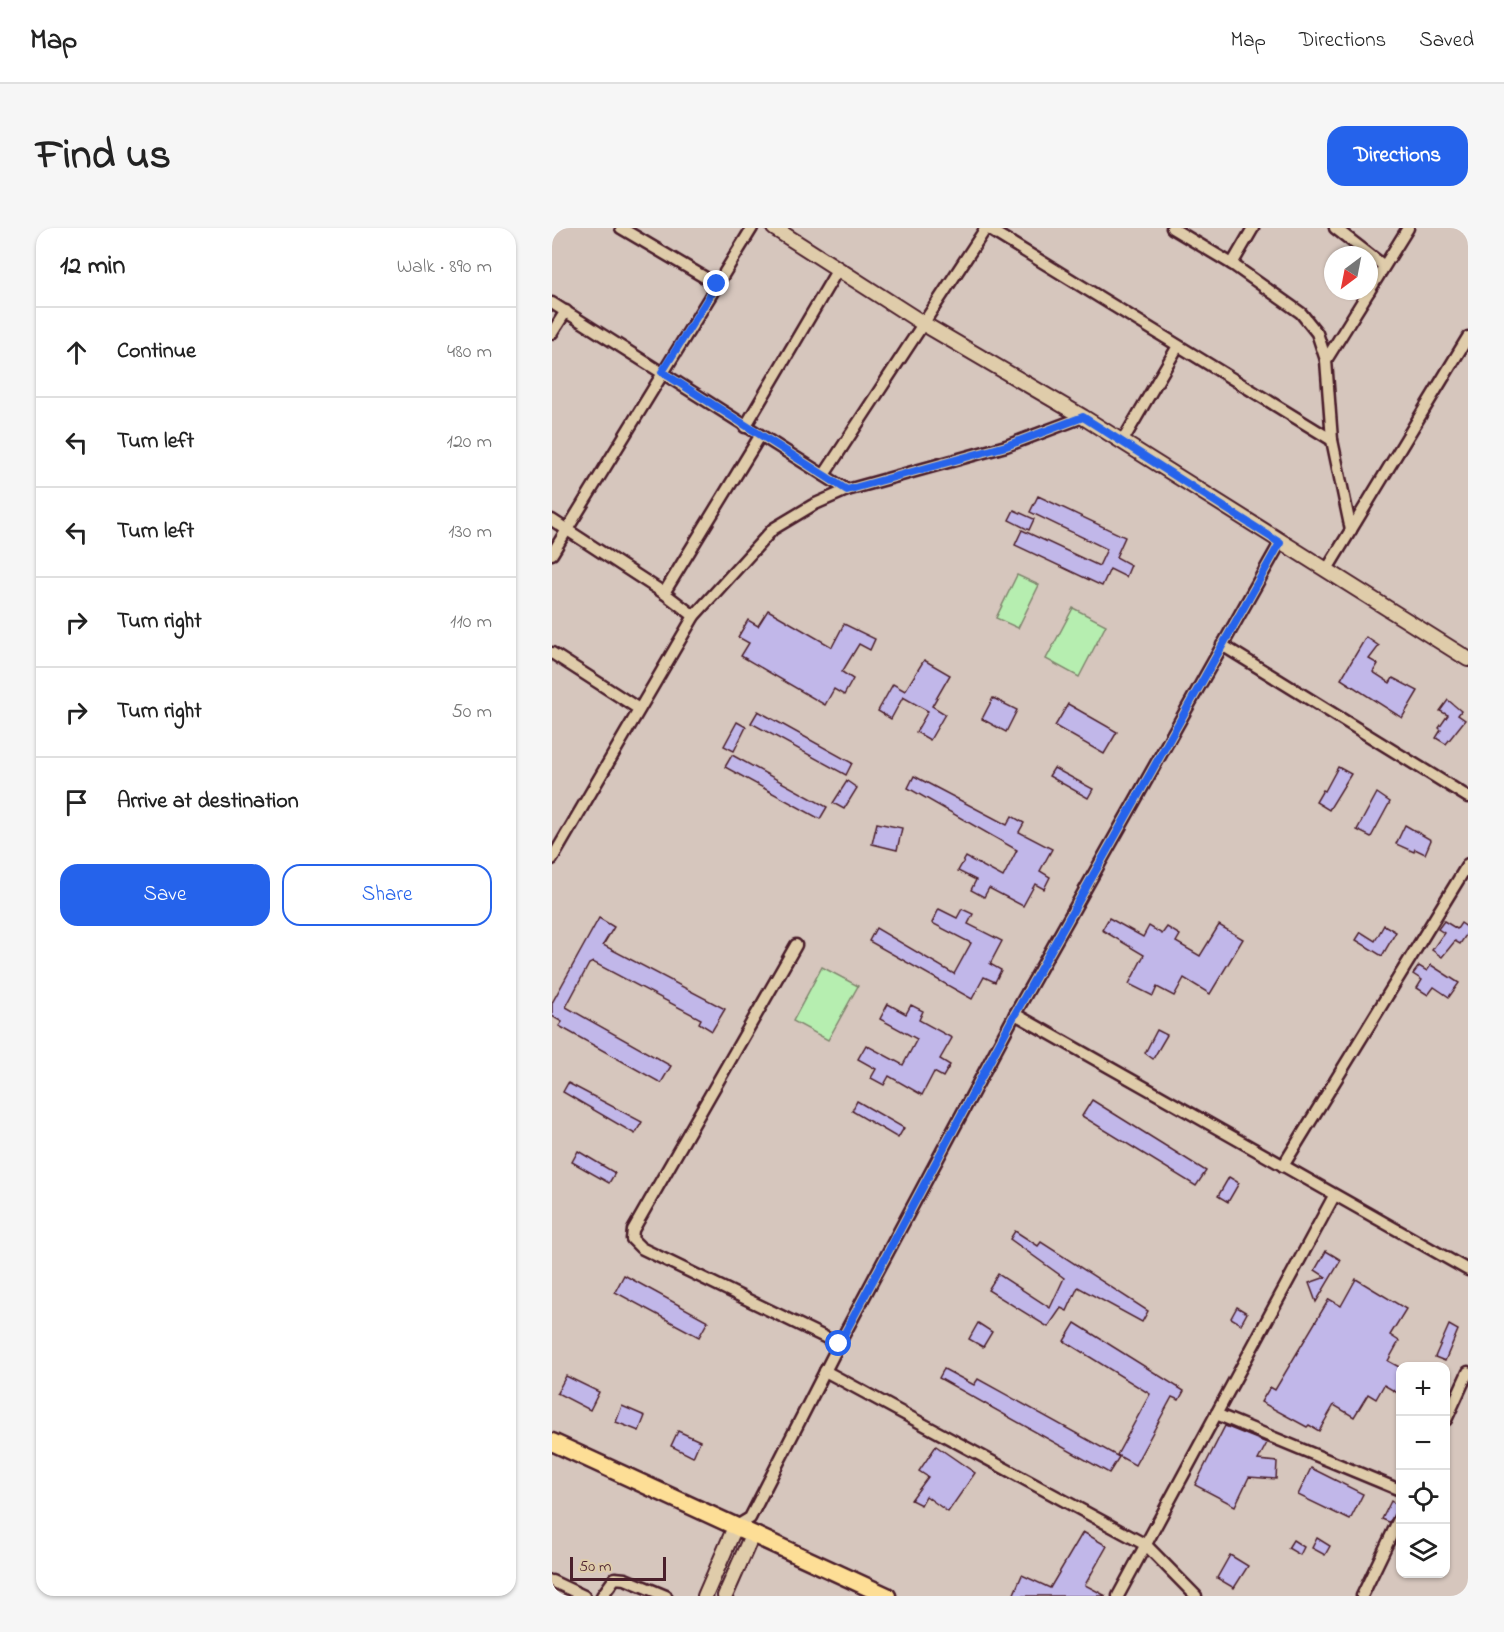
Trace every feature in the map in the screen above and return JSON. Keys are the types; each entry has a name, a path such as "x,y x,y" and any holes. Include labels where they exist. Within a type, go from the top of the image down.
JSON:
{"main road":[{"path":"552,1442 746,1527 887,1596"}],"street":[{"path":"621,228 717,284"},
{"path":"552,554 752,228"},
{"path":"774,228 924,324 1083,417 1280,543 1468,659"},
{"path":"824,475 986,228 1332,440"},
{"path":"1172,228 1232,264 1310,322 1326,360 1332,440 1351,530"},
{"path":"1232,264 1253,228"},
{"path":"1335,228 1384,266"},
{"path":"1378,276 1408,228"},
{"path":"745,427 838,269"},
{"path":"1326,360 1363,300"},
{"path":"552,303 847,490"},
{"path":"552,333 566,311"},
{"path":"1326,571 1468,337"},
{"path":"1122,442 1178,346"},
{"path":"553,855 694,616 773,529 813,505 847,490 1006,446 1083,417"},
{"path":"664,593 760,436"},
{"path":"552,520 664,593 694,616"},
{"path":"705,1596 746,1527 839,1344 1015,1014 1280,543"},
{"path":"1222,645 1468,797"},
{"path":"552,653 639,710"},
{"path":"1283,1166 1468,864"},
{"path":"796,945 633,1230 632,1239 641,1248 839,1344"},
{"path":"1015,1014 1468,1270"},
{"path":"1118,1596 1335,1196"},
{"path":"825,1371 1146,1545 1196,1596"},
{"path":"1448,1416 1468,1372"},
{"path":"1216,1414 1396,1488"},
{"path":"1362,1596 1398,1524"},
{"path":"725,1596 746,1527"},
{"path":"602,1596 615,1578 625,1579 666,1596"},
{"path":"552,1581 584,1596"}],"green space":[{"path":"1017,575 1039,585 1018,628 996,618"},
{"path":"1073,608 1106,625 1079,677 1046,659"},
{"path":"822,967 858,986 828,1040 793,1021"}],"building":[{"path":"1038,496 1125,537 1116,557 1131,565 1126,577 1110,569 1102,586 1015,545 1022,530 1099,566 1107,549 1030,512"},
{"path":"1014,510 1034,519 1029,530 1009,520"},
{"path":"768,610 832,647 844,624 875,639 870,650 859,644 842,672 853,679 844,695 834,689 825,705 741,656 749,643 738,637 748,620 758,626"},
{"path":"1366,637 1379,646 1369,659 1378,664 1373,672 1390,683 1393,678 1418,691 1402,718 1341,679"},
{"path":"924,660 950,675 932,706 945,714 930,740 916,732 928,711 903,697 891,719 878,711 893,684 905,691"},
{"path":"993,698 1017,710 1006,732 982,719"},
{"path":"1448,700 1461,711 1458,715 1465,720 1446,744 1436,738 1441,730 1439,728 1448,715 1440,711"},
{"path":"1068,704 1117,732 1104,754 1055,726"},
{"path":"758,711 852,763 846,775 751,723"},
{"path":"737,722 746,727 734,751 724,746"},
{"path":"732,755 827,807 820,819 725,767"},
{"path":"1338,767 1351,774 1329,810 1316,802"},
{"path":"1054,768 1093,789 1088,798 1049,776"},
{"path":"914,776 1007,825 1012,816 1024,823 1019,832 1052,849 1040,871 1050,877 1044,889 1035,884 1023,906 989,888 984,897 971,890 976,880 958,871 966,857 1003,877 1017,850 908,788"},
{"path":"847,781 857,788 844,809 833,803"},
{"path":"1377,793 1390,802 1371,837 1357,830"},
{"path":"877,823 902,828 897,850 872,844"},
{"path":"1405,825 1431,840 1425,854 1396,844"},
{"path":"939,909 957,918 962,909 973,914 968,924 1002,941 990,964 1001,970 995,982 984,977 972,999 869,941 876,928 954,974 971,943 932,923"},
{"path":"599,918 614,927 603,945 725,1009 712,1031 699,1023 701,1019 593,962 589,964 566,1007 671,1066 661,1083 559,1026 562,1022 552,1016 552,1003"},
{"path":"1109,918 1143,937 1149,926 1162,934 1167,927 1180,935 1176,942 1200,956 1219,925 1243,939 1210,994 1184,978 1174,996 1157,987 1153,996 1129,984 1144,955 1102,930"},
{"path":"1444,921 1457,929 1461,923 1468,928 1468,932 1460,944 1455,941 1442,957 1432,950 1444,933 1438,929"},
{"path":"1384,925 1396,932 1382,956 1356,940 1361,932 1375,941"},
{"path":"1431,965 1459,983 1449,997 1434,987 1428,995 1417,988 1422,980 1413,974 1419,966 1427,971"},
{"path":"888,1004 906,1014 911,1005 923,1011 919,1020 952,1038 940,1059 950,1065 943,1077 934,1072 922,1095 889,1076 884,1085 871,1078 876,1069 858,1059 866,1045 903,1065 917,1039 880,1019"},
{"path":"1157,1030 1167,1035 1153,1059 1145,1053"},
{"path":"568,1083 642,1122 635,1134 563,1092"},
{"path":"1092,1100 1206,1171 1196,1186 1082,1116"},
{"path":"857,1101 904,1128 898,1138 852,1111"},
{"path":"578,1151 615,1173 609,1183 572,1162"},
{"path":"1229,1177 1239,1183 1228,1202 1218,1196"},
{"path":"1015,1231 1038,1246 1041,1242 1148,1311 1142,1322 1078,1287 1067,1311 1061,1308 1048,1327 988,1290 998,1274 1050,1308 1064,1278 1010,1239"},
{"path":"1326,1251 1341,1260 1316,1302 1309,1283 1326,1277 1315,1270"},
{"path":"624,1275 708,1321 699,1337 615,1292"},
{"path":"1356,1279 1406,1309 1390,1335 1399,1341 1388,1361 1396,1365 1396,1392 1384,1385 1376,1399 1368,1394 1354,1417 1334,1405 1319,1431 1261,1402 1270,1387 1275,1390 1329,1299 1341,1306"},
{"path":"1237,1307 1247,1313 1241,1324 1231,1318"},
{"path":"978,1323 992,1332 983,1347 969,1339"},
{"path":"1075,1323 1184,1391 1179,1400 1172,1397 1135,1465 1117,1455 1150,1394 1064,1341"},
{"path":"1449,1325 1458,1330 1445,1361 1435,1357"},
{"path":"944,1369 974,1385 978,1379 1119,1457 1109,1473 939,1378"},
{"path":"566,1376 599,1392 590,1410 557,1393"},
{"path":"622,1406 645,1416 639,1431 616,1422"},
{"path":"1225,1426 1267,1443 1258,1460 1277,1462 1276,1479 1249,1477 1235,1506 1195,1485"},
{"path":"678,1431 700,1441 693,1457 671,1446"},
{"path":"936,1446 975,1473 948,1512 926,1496 921,1505 911,1500 928,1477 919,1471"},
{"path":"1311,1468 1363,1494 1350,1520 1298,1495"},
{"path":"1391,1501 1396,1504 1396,1514 1389,1522 1382,1519"},
{"path":"1083,1532 1107,1546 1085,1585 1106,1596 1013,1596 1022,1575 1050,1588"},
{"path":"1317,1538 1330,1546 1325,1555 1312,1548"},
{"path":"1293,1540 1304,1547 1300,1555 1288,1548"},
{"path":"1230,1555 1248,1566 1234,1588 1217,1578"}],"route":[{"path":"717,284 662,372 847,490 961,460 1083,417 1280,543 1015,1014 839,1344"}]}
